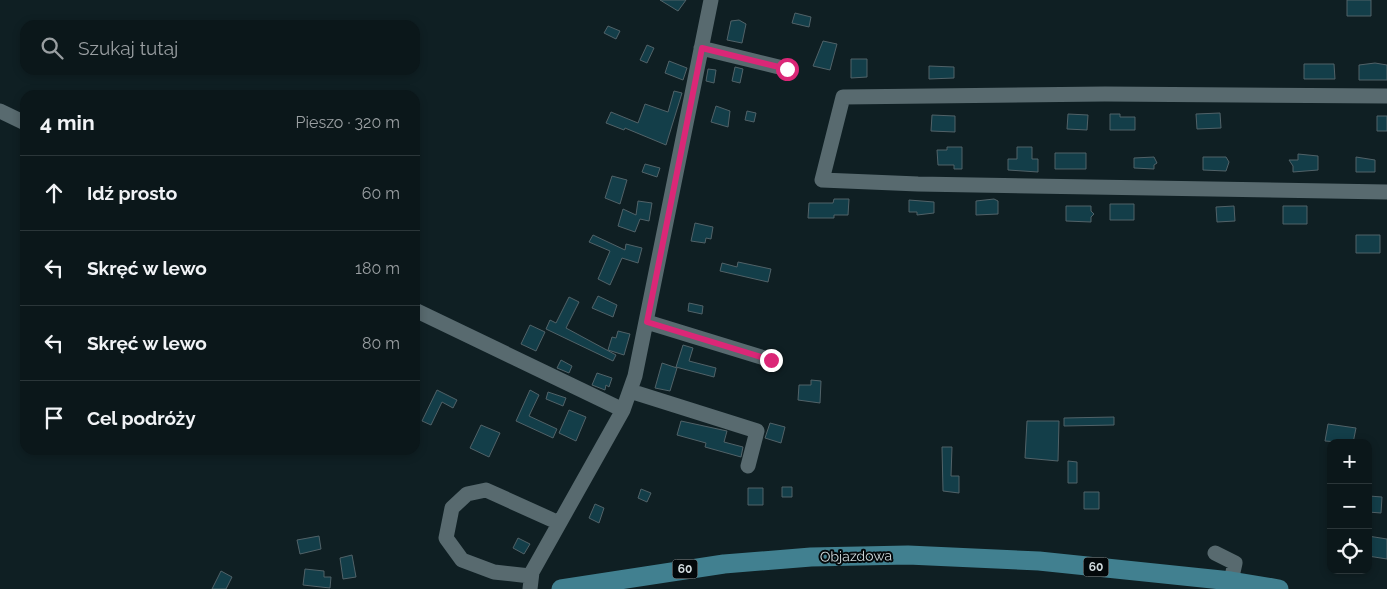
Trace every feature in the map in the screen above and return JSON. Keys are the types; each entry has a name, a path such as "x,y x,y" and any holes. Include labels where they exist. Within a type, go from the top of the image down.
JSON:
{"main road":[{"name":"Objazdowa","path":"561,589 724,564 858,555 952,555 1039,561 1152,574 1168,581 1279,589"}],"street":[{"path":"559,522 486,490 467,494 452,508 446,538 462,560 530,583 559,522 623,410 630,391 647,322 711,0"},
{"path":"702,48 787,69"},
{"path":"1387,96 1095,94 843,97 822,180 927,184 1387,192"},
{"path":"0,111 20,121"},
{"path":"420,312 623,410"},
{"path":"647,322 771,360"},
{"path":"630,391 757,431 748,466"},
{"path":"1216,553 1235,563 1223,585"}],"building":[{"path":"660,0 686,0 678,11"},
{"path":"1347,0 1371,0 1371,16 1347,16"},
{"path":"795,13 811,17 809,27 792,23"},
{"path":"739,20 746,24 742,43 727,40 731,21"},
{"path":"608,26 620,31 616,39 604,33"},
{"path":"823,41 837,44 830,70 813,66"},
{"path":"647,45 654,48 647,63 640,60"},
{"path":"851,59 867,59 867,77 851,78"},
{"path":"669,61 687,68 683,80 665,73"},
{"path":"1375,63 1387,65 1387,80 1359,80 1359,65"},
{"path":"1304,64 1334,64 1335,79 1304,79"},
{"path":"929,66 954,67 954,78 929,79"},
{"path":"735,67 743,69 740,83 732,81"},
{"path":"708,69 716,70 714,83 706,81"},
{"path":"674,91 682,93 666,145 625,128 624,130 606,123 611,112 638,123 645,104 668,112"},
{"path":"716,106 730,111 728,127 711,122"},
{"path":"747,111 756,113 754,122 745,120"},
{"path":"1220,113 1221,128 1197,129 1196,114"},
{"path":"1068,114 1088,115 1087,130 1067,129"},
{"path":"1110,114 1120,114 1120,117 1135,117 1135,130 1110,130"},
{"path":"932,115 955,116 955,132 931,131"},
{"path":"1377,116 1387,116 1387,131 1377,131"},
{"path":"947,147 962,147 962,169 954,169 954,165 938,165 937,150 947,150"},
{"path":"1017,147 1032,147 1032,159 1038,159 1038,172 1008,170 1008,159 1017,159"},
{"path":"1055,153 1086,153 1086,169 1055,169"},
{"path":"1298,154 1318,156 1318,170 1293,172 1293,166 1289,160 1298,160"},
{"path":"1154,157 1157,163 1154,165 1154,169 1134,168 1134,158"},
{"path":"1203,157 1226,157 1229,162 1226,171 1203,170"},
{"path":"1356,157 1375,160 1375,172 1356,172"},
{"path":"645,164 660,168 657,177 642,172"},
{"path":"612,176 627,180 620,204 605,198"},
{"path":"834,199 849,199 848,215 834,215 834,218 808,218 809,203 833,203"},
{"path":"994,199 998,201 998,214 976,215 976,201"},
{"path":"909,200 934,202 934,213 917,215 917,212 909,212"},
{"path":"638,201 652,203 649,221 640,219 635,232 618,226 623,209 636,215"},
{"path":"1110,204 1134,204 1134,220 1110,220"},
{"path":"1066,206 1091,206 1091,211 1094,214 1091,217 1091,222 1066,221"},
{"path":"1234,206 1235,221 1217,222 1216,207"},
{"path":"1283,206 1307,206 1307,224 1283,224"},
{"path":"695,223 713,227 711,239 706,238 705,243 691,241"},
{"path":"593,235 625,250 626,244 642,248 638,263 622,258 610,285 598,279 610,251 589,242"},
{"path":"1356,235 1380,235 1380,253 1356,253"},
{"path":"738,262 771,269 768,282 720,271 722,263 737,267"},
{"path":"598,296 617,305 613,317 592,308"},
{"path":"569,297 579,302 566,328 616,355 613,361 546,329 550,320 556,323"},
{"path":"689,303 703,306 702,314 688,311"},
{"path":"530,325 545,332 536,351 521,344"},
{"path":"618,331 630,334 624,355 608,350 612,337 616,338"},
{"path":"683,345 693,348 689,361 716,368 714,377 676,367"},
{"path":"561,360 572,366 569,373 557,368"},
{"path":"662,363 677,368 670,391 655,388"},
{"path":"597,373 612,378 609,387 606,385 605,390 592,385"},
{"path":"811,380 821,381 820,403 798,400 799,385 811,385"},
{"path":"437,390 457,400 453,408 442,402 431,425 422,421"},
{"path":"530,390 539,395 529,416 557,429 553,438 516,421"},
{"path":"548,392 566,398 563,406 546,399"},
{"path":"569,410 586,417 576,441 559,433"},
{"path":"1114,417 1114,425 1064,426 1064,418"},
{"path":"681,421 727,431 724,442 743,447 741,457 705,447 706,443 677,435"},
{"path":"1027,421 1059,421 1058,461 1025,458"},
{"path":"770,423 785,427 781,443 765,438"},
{"path":"1328,424 1356,428 1354,439 1327,439 1327,441 1325,441"},
{"path":"481,425 500,433 489,457 470,448"},
{"path":"942,447 952,447 951,476 959,476 959,493 943,491"},
{"path":"1068,461 1077,462 1077,483 1068,483"},
{"path":"782,487 792,487 792,497 782,497"},
{"path":"748,488 763,488 763,505 748,505"},
{"path":"641,489 651,493 647,502 638,498"},
{"path":"1084,492 1099,492 1099,509 1084,509"},
{"path":"1372,496 1382,497 1381,513 1372,512"},
{"path":"595,504 604,508 599,523 589,518"},
{"path":"319,536 321,549 300,554 297,540"},
{"path":"1372,537 1387,539 1387,559 1372,557"},
{"path":"518,538 530,544 524,554 513,548"},
{"path":"352,555 356,577 343,579 340,558"},
{"path":"305,569 324,571 324,577 331,577 330,588 303,585"},
{"path":"221,571 232,577 226,589 212,589"}],"route":[{"path":"771,360 647,322 702,48 787,69"}]}
